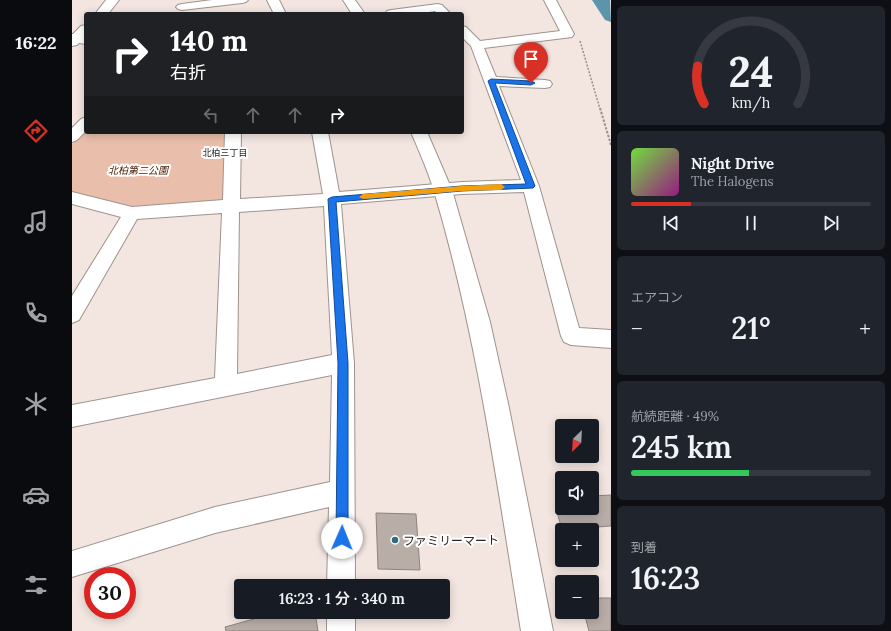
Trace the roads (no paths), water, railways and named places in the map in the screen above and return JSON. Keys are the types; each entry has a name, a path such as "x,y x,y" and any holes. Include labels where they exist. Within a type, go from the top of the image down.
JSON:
{"street":[{"path":"103,12 112,0"},
{"path":"182,7 242,0"},
{"path":"273,0 279,12"},
{"path":"349,0 358,12"},
{"path":"477,45 568,34 550,0"},
{"path":"404,12 438,7"},
{"path":"76,40 84,31"},
{"path":"464,32 477,45 531,186 571,336 611,339"},
{"path":"491,81 545,84"},
{"path":"72,137 84,124"},
{"path":"226,386 233,134"},
{"path":"320,134 332,199 343,363 341,579"},
{"path":"420,134 443,190 479,322 497,408 537,631"},
{"path":"72,198 132,213 443,190 531,186"},
{"path":"74,308 132,213"},
{"path":"72,416 343,363"},
{"path":"72,564 215,520 343,491"},
{"path":"341,619 341,631"}],"waterway":[{"path":"601,0 611,16"}],"place":[{"name":"ファミリーマート","path":"395,540"}],"district":[{"name":"北柏三丁目","path":"225,152"}],"park label":[{"name":"北柏第二公園","path":"138,170"}]}
